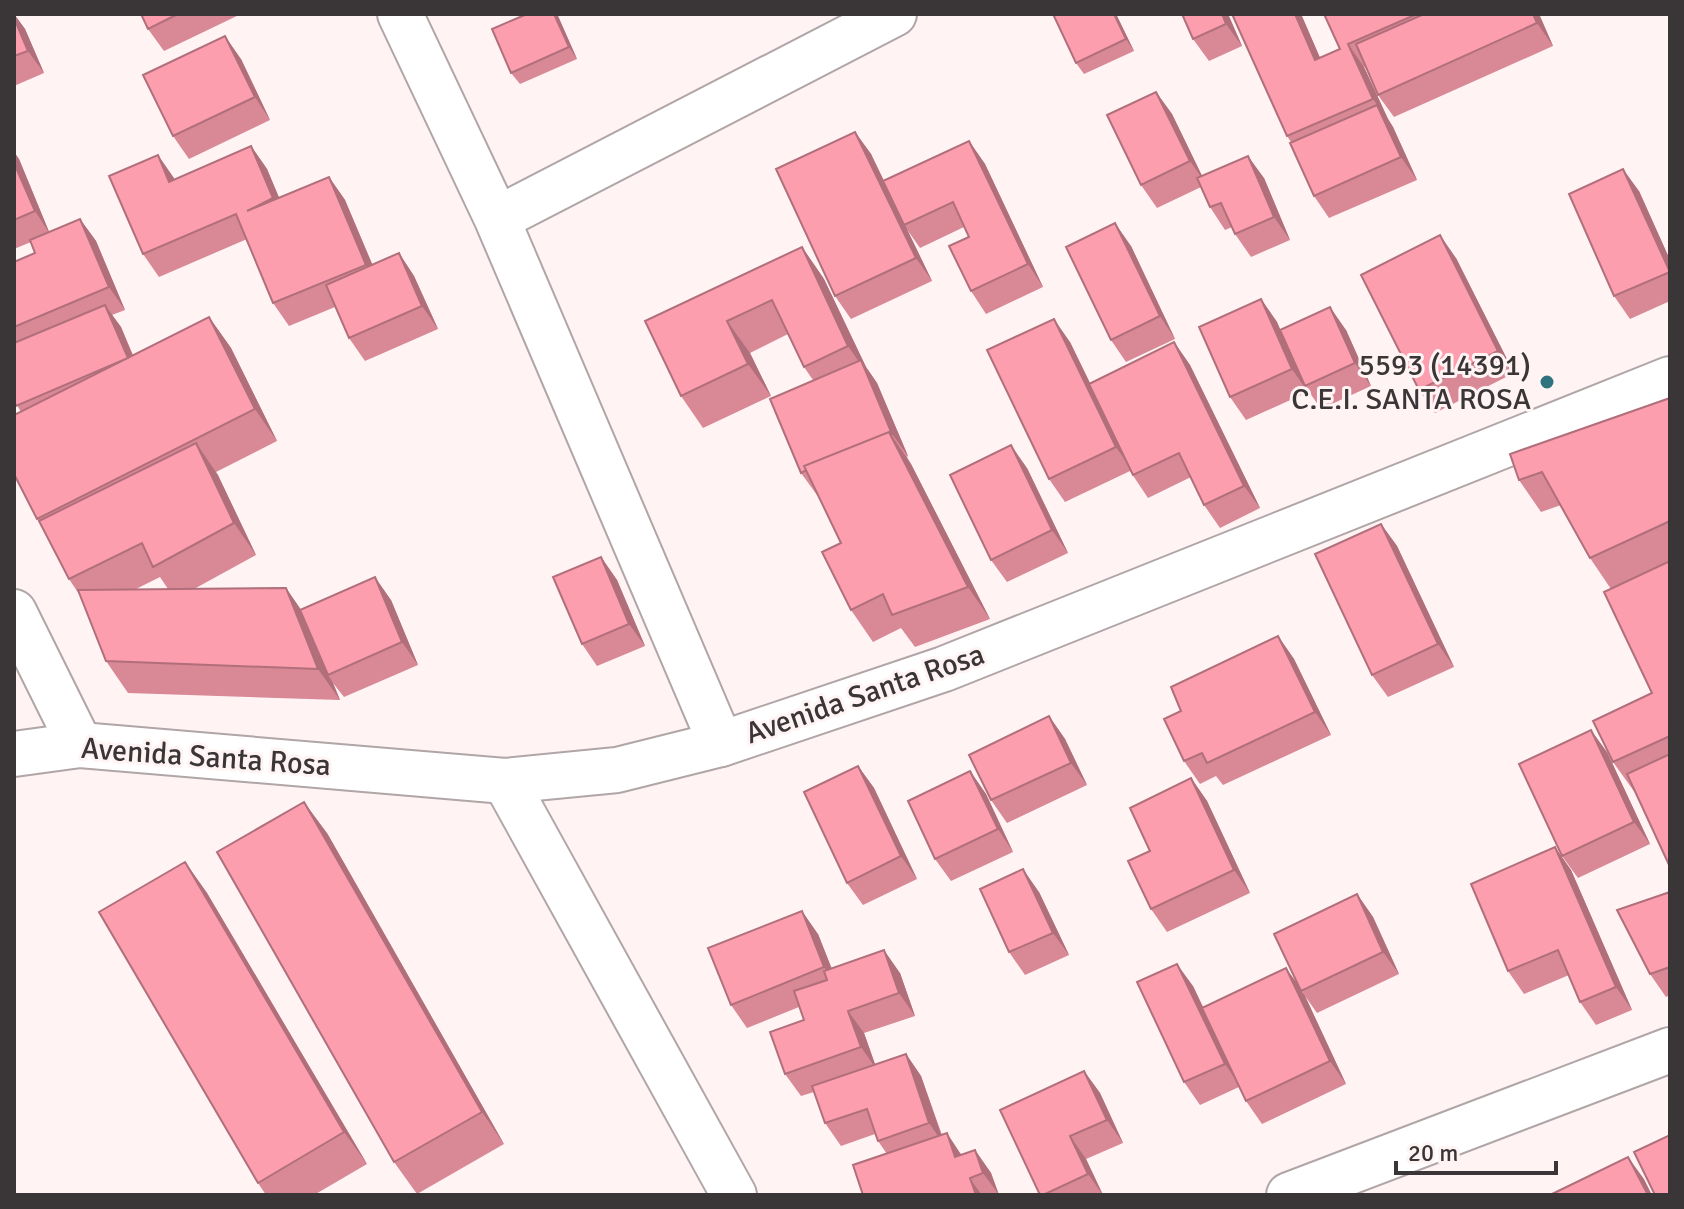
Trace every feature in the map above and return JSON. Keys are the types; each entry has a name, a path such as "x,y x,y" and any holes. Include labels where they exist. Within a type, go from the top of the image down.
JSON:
{"street":[{"path":"400,14 497,219 721,744"},
{"path":"497,219 894,14"},
{"name":"Avenida Santa Rosa","path":"14,754 80,745 505,781 617,770 721,744 944,669 1670,379"},
{"path":"14,612 80,745"},
{"path":"505,781 734,1195"},
{"path":"1289,1195 1670,1050"}],"building":[{"path":"141,14 178,14 148,29"},
{"path":"527,14 554,14 569,47 511,73 492,29"},
{"path":"1053,14 1114,14 1126,39 1076,63"},
{"path":"1182,14 1222,14 1226,24 1193,39"},
{"path":"1232,14 1295,14 1315,60 1340,49 1324,14 1417,14 1348,44 1373,99 1287,136"},
{"path":"1424,14 1533,14 1537,23 1378,95 1356,44"},
{"path":"14,18 28,51 14,56"},
{"path":"225,36 255,97 173,136 143,75"},
{"path":"1156,92 1190,161 1141,185 1107,115"},
{"path":"1377,105 1401,157 1314,196 1290,143"},
{"path":"855,132 916,258 835,296 776,169"},
{"path":"969,141 1028,264 971,291 949,246 969,237 953,202 904,225 883,181"},
{"path":"251,146 273,198 247,211 329,177 366,265 273,303 236,214 143,254 109,176 158,155 169,182"},
{"path":"1248,156 1274,217 1235,234 1221,203 1210,207 1197,178"},
{"path":"14,163 35,211 14,220"},
{"path":"1623,169 1670,272 1614,296 1569,194"},
{"path":"80,219 109,287 14,327 14,262 35,253 30,240"},
{"path":"1115,223 1160,316 1111,340 1066,247"},
{"path":"1440,235 1498,351 1419,390 1361,275"},
{"path":"802,247 848,346 804,367 772,300 727,321 748,364 681,396 645,321"},
{"path":"399,253 422,306 349,338 326,285"},
{"path":"1261,299 1292,369 1230,397 1199,327"},
{"path":"105,305 128,358 16,406 14,343"},
{"path":"1330,307 1355,363 1305,386 1280,330"},
{"path":"209,317 255,409 37,519 14,474 14,415"},
{"path":"1054,319 1116,447 1049,479 987,350"},
{"path":"1174,342 1244,486 1204,505 1179,453 1133,475 1089,384"},
{"path":"861,360 892,434 889,432 804,466 806,470 801,473 770,399"},
{"path":"1670,398 1670,521 1590,558 1542,472 1519,480 1510,454"},
{"path":"889,432 968,587 892,615 883,594 851,610 822,552 841,543 804,466"},
{"path":"196,443 234,523 153,567 142,543 69,579 39,521"},
{"path":"1011,445 1052,530 991,560 950,475"},
{"path":"1381,524 1438,644 1372,675 1315,554"},
{"path":"601,557 629,624 582,644 553,577"},
{"path":"1670,561 1670,736 1613,762 1593,721 1652,693 1604,592"},
{"path":"375,577 402,642 328,675 300,610"},
{"path":"286,588 318,669 106,661 78,590"},
{"path":"1278,636 1315,712 1207,763 1202,753 1184,761 1164,719 1181,711 1171,687"},
{"path":"1049,716 1071,763 991,800 969,755"},
{"path":"1591,730 1634,822 1562,856 1519,764"},
{"path":"1670,754 1670,867 1627,774"},
{"path":"858,766 901,856 847,883 804,792"},
{"path":"970,771 998,829 935,859 908,801"},
{"path":"1191,778 1234,870 1151,909 1128,861 1150,851 1130,808"},
{"path":"304,802 482,1112 394,1162 217,852"},
{"path":"1555,847 1616,987 1580,1002 1558,950 1508,971 1471,884"},
{"path":"185,862 344,1132 258,1183 99,912"},
{"path":"1023,869 1053,933 1009,952 980,889"},
{"path":"1670,892 1670,967 1650,974 1617,910"},
{"path":"1357,894 1383,952 1301,991 1274,934"},
{"path":"802,911 824,967 731,1005 708,948"},
{"path":"884,950 899,993 848,1011 861,1047 785,1074 770,1032 804,1020 794,991 827,980 824,971"},
{"path":"1177,964 1225,1064 1184,1082 1137,982"},
{"path":"1286,968 1330,1061 1246,1101 1202,1008"},
{"path":"906,1054 929,1123 878,1141 867,1109 825,1123 812,1086"},
{"path":"1084,1071 1107,1120 1070,1136 1088,1174 1040,1195 1000,1110"},
{"path":"947,1133 955,1157 975,1150 983,1173 970,1178 976,1195 863,1195 853,1165"},
{"path":"1670,1135 1670,1195 1655,1195 1634,1152"},
{"path":"1628,1157 1648,1195 1550,1195"}],"place":[{"name":"5593 (14391) C.E.I. SANTA ROSA","path":"1547,382"}]}
